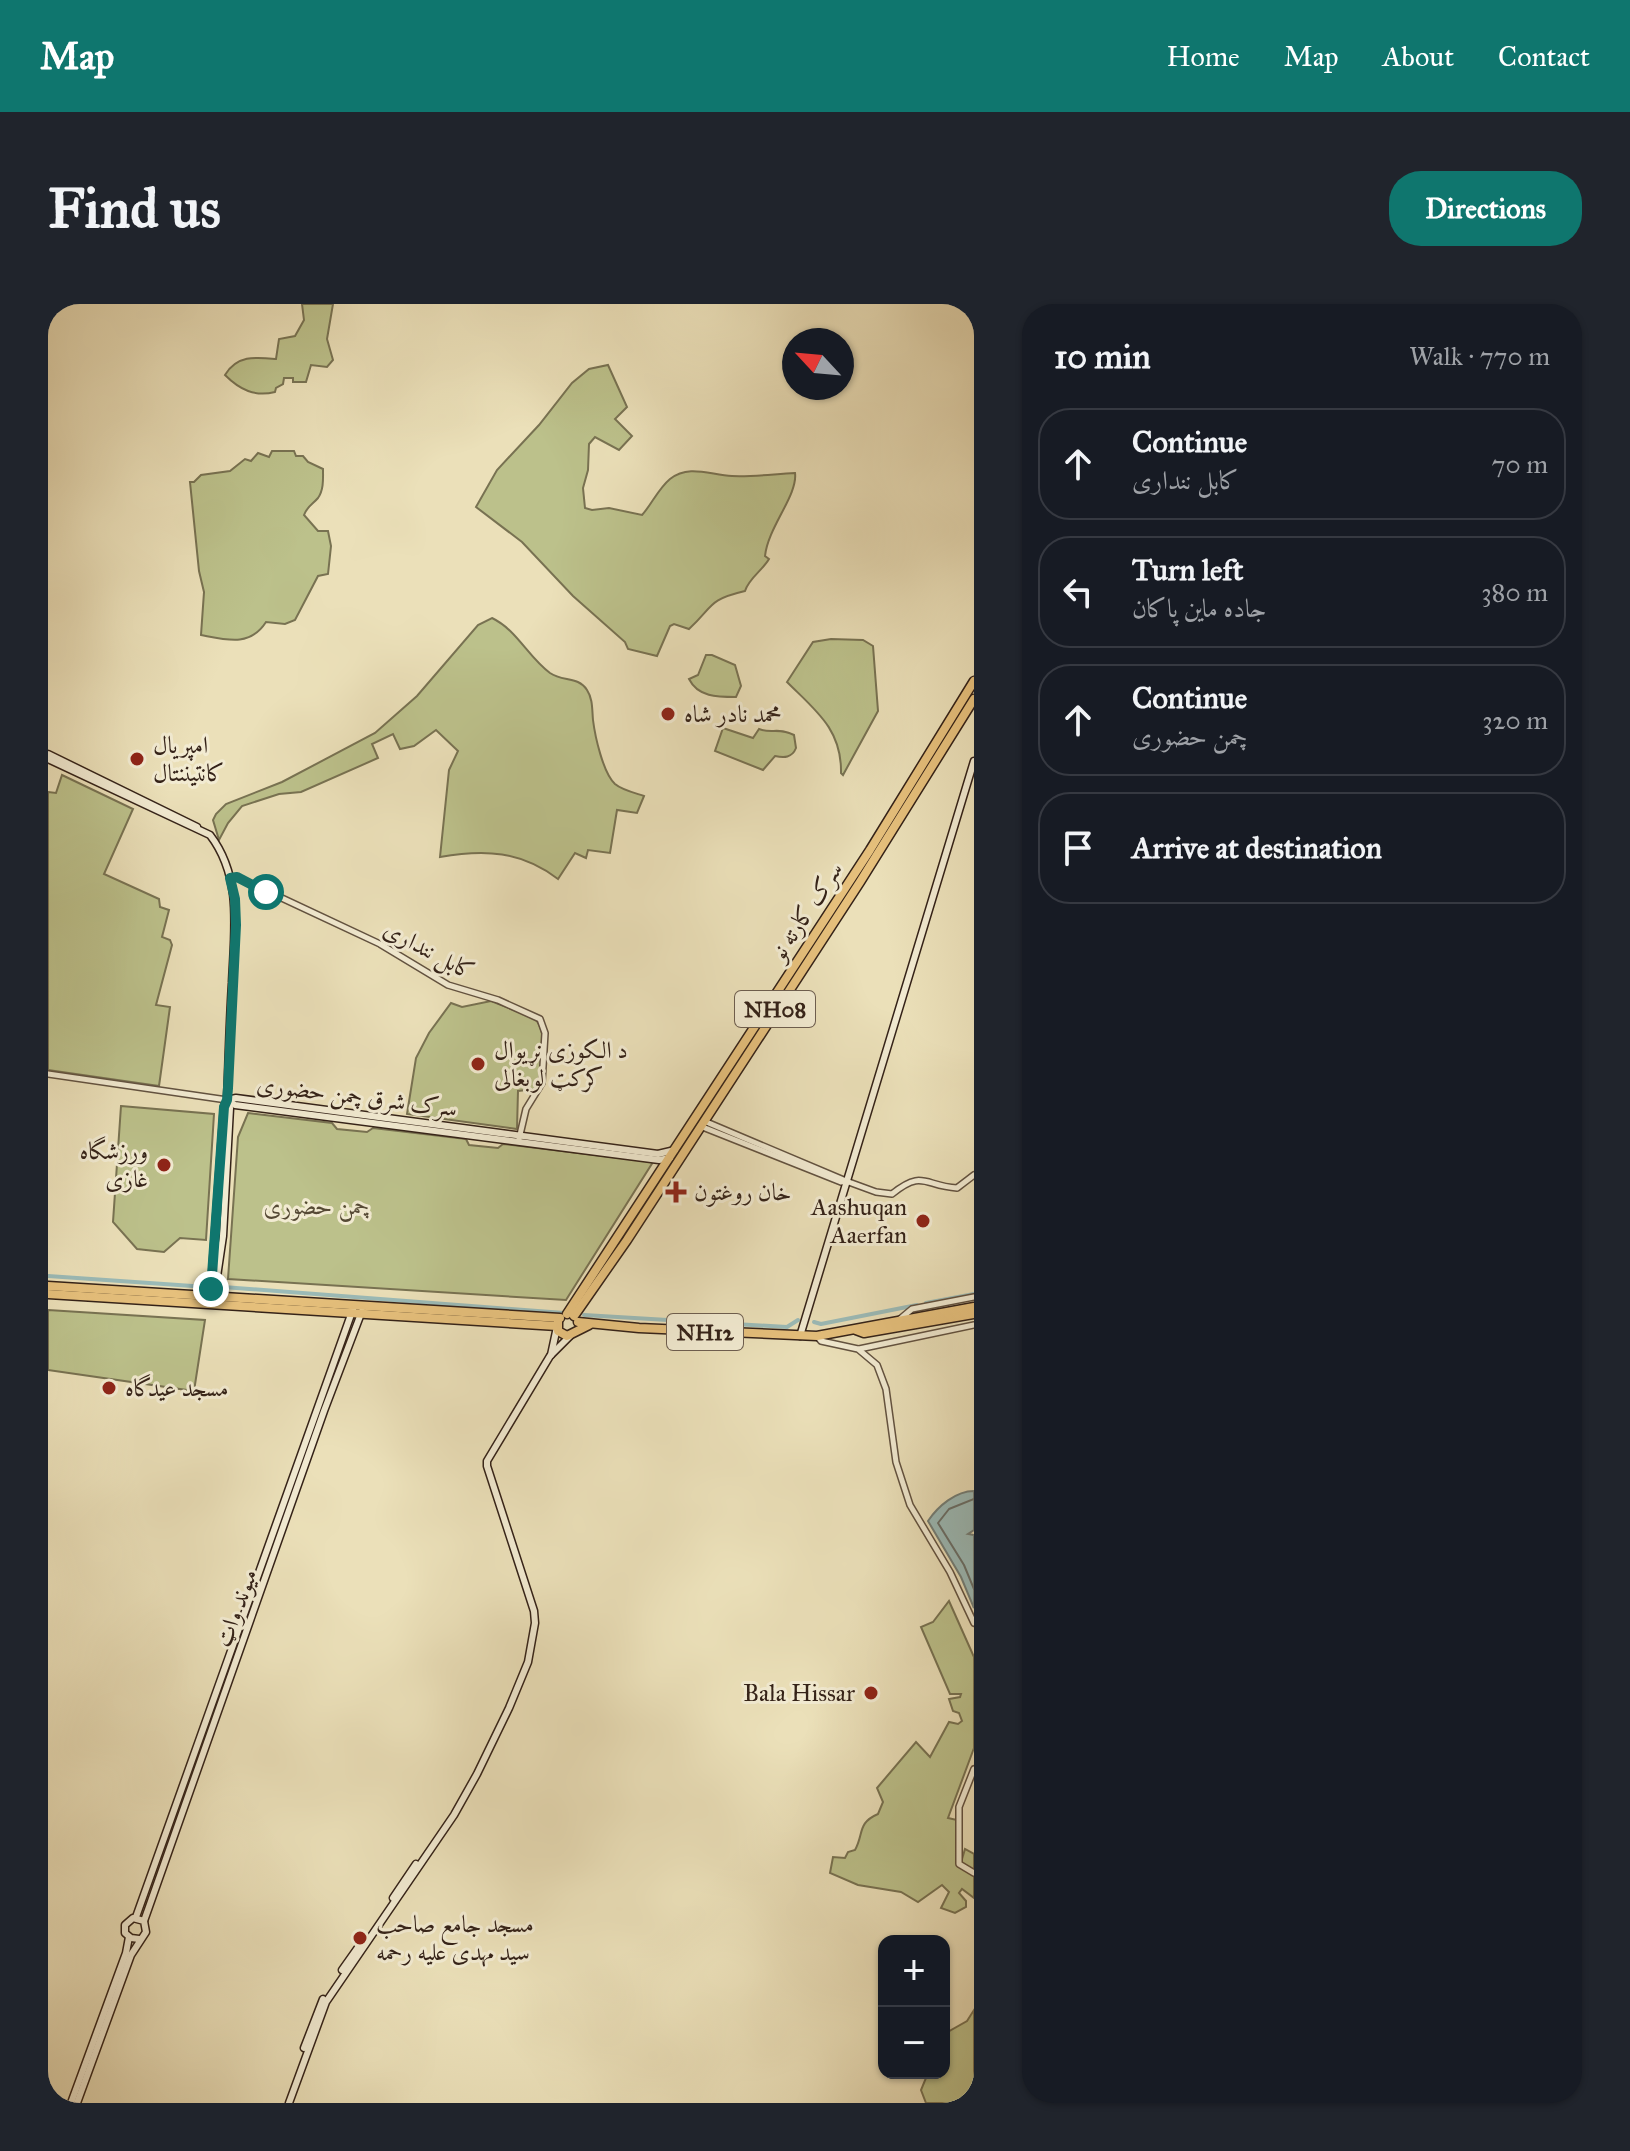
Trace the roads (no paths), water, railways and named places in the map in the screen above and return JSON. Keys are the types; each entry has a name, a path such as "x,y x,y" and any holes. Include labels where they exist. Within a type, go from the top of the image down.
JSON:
{"highway":[{"name":"سرک کارته نو","path":"567,1323 870,850 974,681"},
{"name":"سرک کارته نو","path":"567,1323 627,1240 676,1153 702,1124 860,882 974,699"},
{"path":"48,1286 172,1299 202,1296 216,1301"},
{"path":"48,1294 567,1323"},
{"name":"NH12","path":"567,1323 817,1336 974,1307"},
{"name":"NH12","path":"855,1330 864,1333 974,1314"}],"main road":[{"path":"48,756 119,787 203,832 216,843 230,878 236,925 227,1100 211,1289 202,1296"},
{"path":"800,1336 974,761"},
{"name":"سرک شرق چمن حضوری","path":"227,1100 235,1105 676,1153"},
{"path":"216,1301 224,1222 230,1108 227,1100"},
{"name":"میوند واټ","path":"136,1917 358,1311"},
{"name":"میوند واټ","path":"144,1921 358,1311"},
{"path":"550,1356 567,1323"},
{"path":"289,2103 302,2055 323,2000 410,1871 454,1815 509,1708 528,1662 534,1611 487,1461 567,1323"},
{"path":"74,2103 139,1939 146,1932 144,1921 136,1917 125,1925 125,1933 139,1939"},
{"path":"74,2103 129,1937"}],"street":[{"name":"کابل ننداری","path":"230,878 237,877 380,944 462,991 498,1000 540,1019 545,1039 542,1083 526,1109 519,1137"},
{"path":"48,1074 227,1100"},
{"path":"702,1124 841,1182 876,1192 892,1194 913,1179 957,1188 974,1175"},
{"path":"896,1322 912,1309 974,1297"},
{"path":"858,1349 974,1325"},
{"path":"817,1336 821,1341 858,1349 873,1359 881,1373 896,1462 910,1505 946,1565 974,1623"},
{"path":"974,1769 958,1811 959,1864 974,1873"}],"water":[{"path":"974,1491 974,1530 968,1534 974,1535 974,1608 961,1577 928,1521 948,1500"}],"waterway":[{"path":"48,1276 207,1287"},
{"path":"223,1287 564,1313"},
{"path":"926,1303 974,1294"},
{"path":"814,1322 821,1324 917,1305"},
{"path":"584,1315 787,1327 798,1320"}],"place":[{"name":"محمد نادر شاه","path":"668,714"},
{"name":"امپریال کانتیننتال","path":"137,759"},
{"name":"د الکوزی نړیوال کرکټ لوبغالی","path":"478,1064"},
{"name":"ورزشگاه غازی","path":"164,1165"},
{"name":"خان روغتون","path":"676,1192"},
{"name":"Aashuqan Aaerfan","path":"923,1221"},
{"name":"مسجد عیدگاه","path":"109,1388"},
{"name":"Bala Hissar","path":"871,1693"},
{"name":"مسجد جامع صاحب سید مهدی علیه رحمه","path":"360,1938"}],"park label":[{"name":"چمن حضوری","path":"317,1206"}]}
